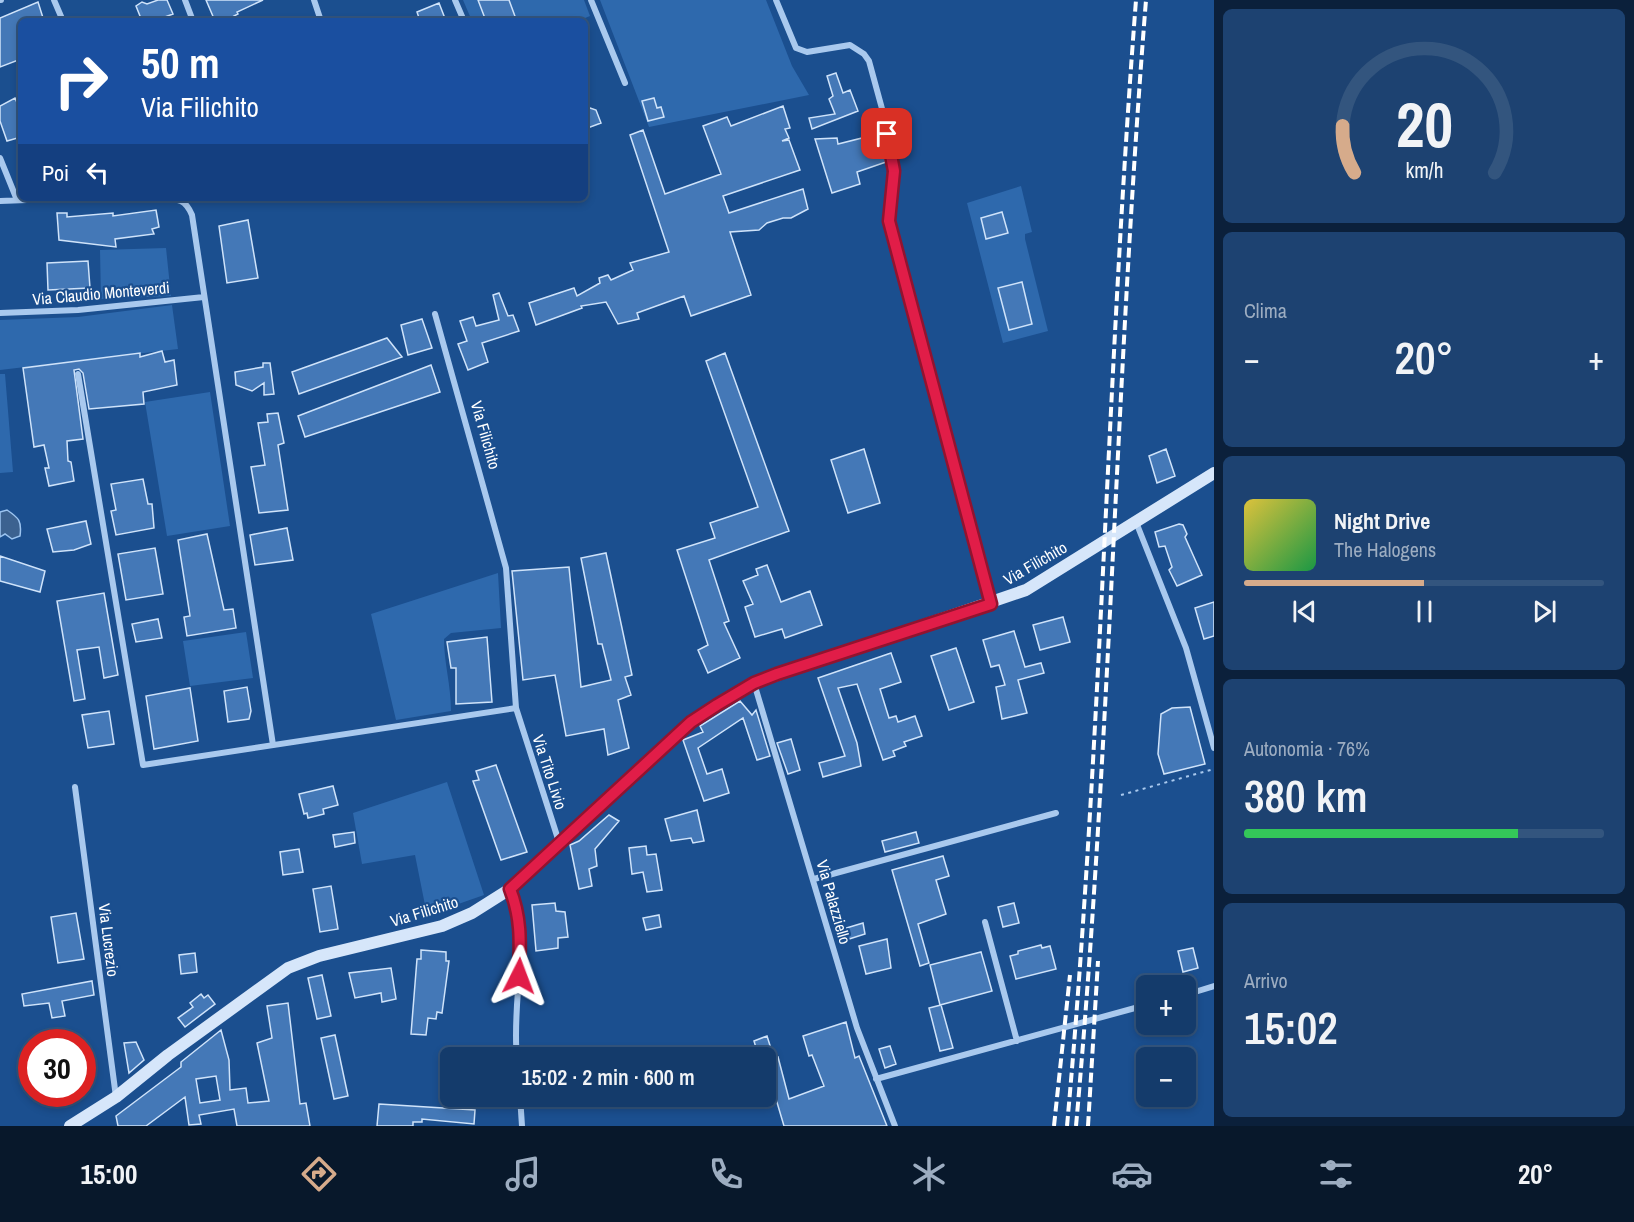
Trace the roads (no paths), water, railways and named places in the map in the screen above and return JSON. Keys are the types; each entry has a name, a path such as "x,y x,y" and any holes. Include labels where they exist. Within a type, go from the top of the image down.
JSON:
{"street":[{"path":"54,0 62,18"},
{"path":"185,0 192,18"},
{"path":"314,0 320,18"},
{"path":"455,0 463,18"},
{"path":"591,0 625,83"},
{"path":"776,0 796,48 807,52 850,45 864,54 868,61 884,116 894,171 889,221 991,604"},
{"path":"0,158 17,200 0,201"},
{"path":"184,201 188,204 192,215 273,745"},
{"name":"Via Claudio Monteverdi","path":"0,313 78,310 204,297"},
{"name":"Via Filichito","path":"435,314 506,567 516,708"},
{"path":"78,374 143,765 516,708"},
{"name":"Via Filichito","path":"70,1126 116,1097 168,1055 288,968 320,956 442,926 472,913 510,889 691,722 754,683 991,604 1053,575 1089,549 1214,473"},
{"path":"1135,522 1186,648 1214,748"},
{"name":"Via Palazziello","path":"754,683 857,1029 896,1126"},
{"name":"Via Tito Livio","path":"516,708 560,843"},
{"name":"Via Lucrezio","path":"75,787 116,1097"},
{"path":"814,879 1056,813"},
{"path":"510,889 519,910 521,931 517,1047"},
{"path":"985,922 1017,1041"},
{"path":"1196,991 1214,987"},
{"path":"876,1079 1136,1008"},
{"path":"521,1107 522,1126"}],"railway":[{"path":"1067,1126 1088,845 1126,141 1136,0"},
{"path":"1076,1126 1097,845 1127,281 1146,0"},
{"path":"1088,1126 1098,961"},
{"path":"1054,1126 1070,975"}]}
